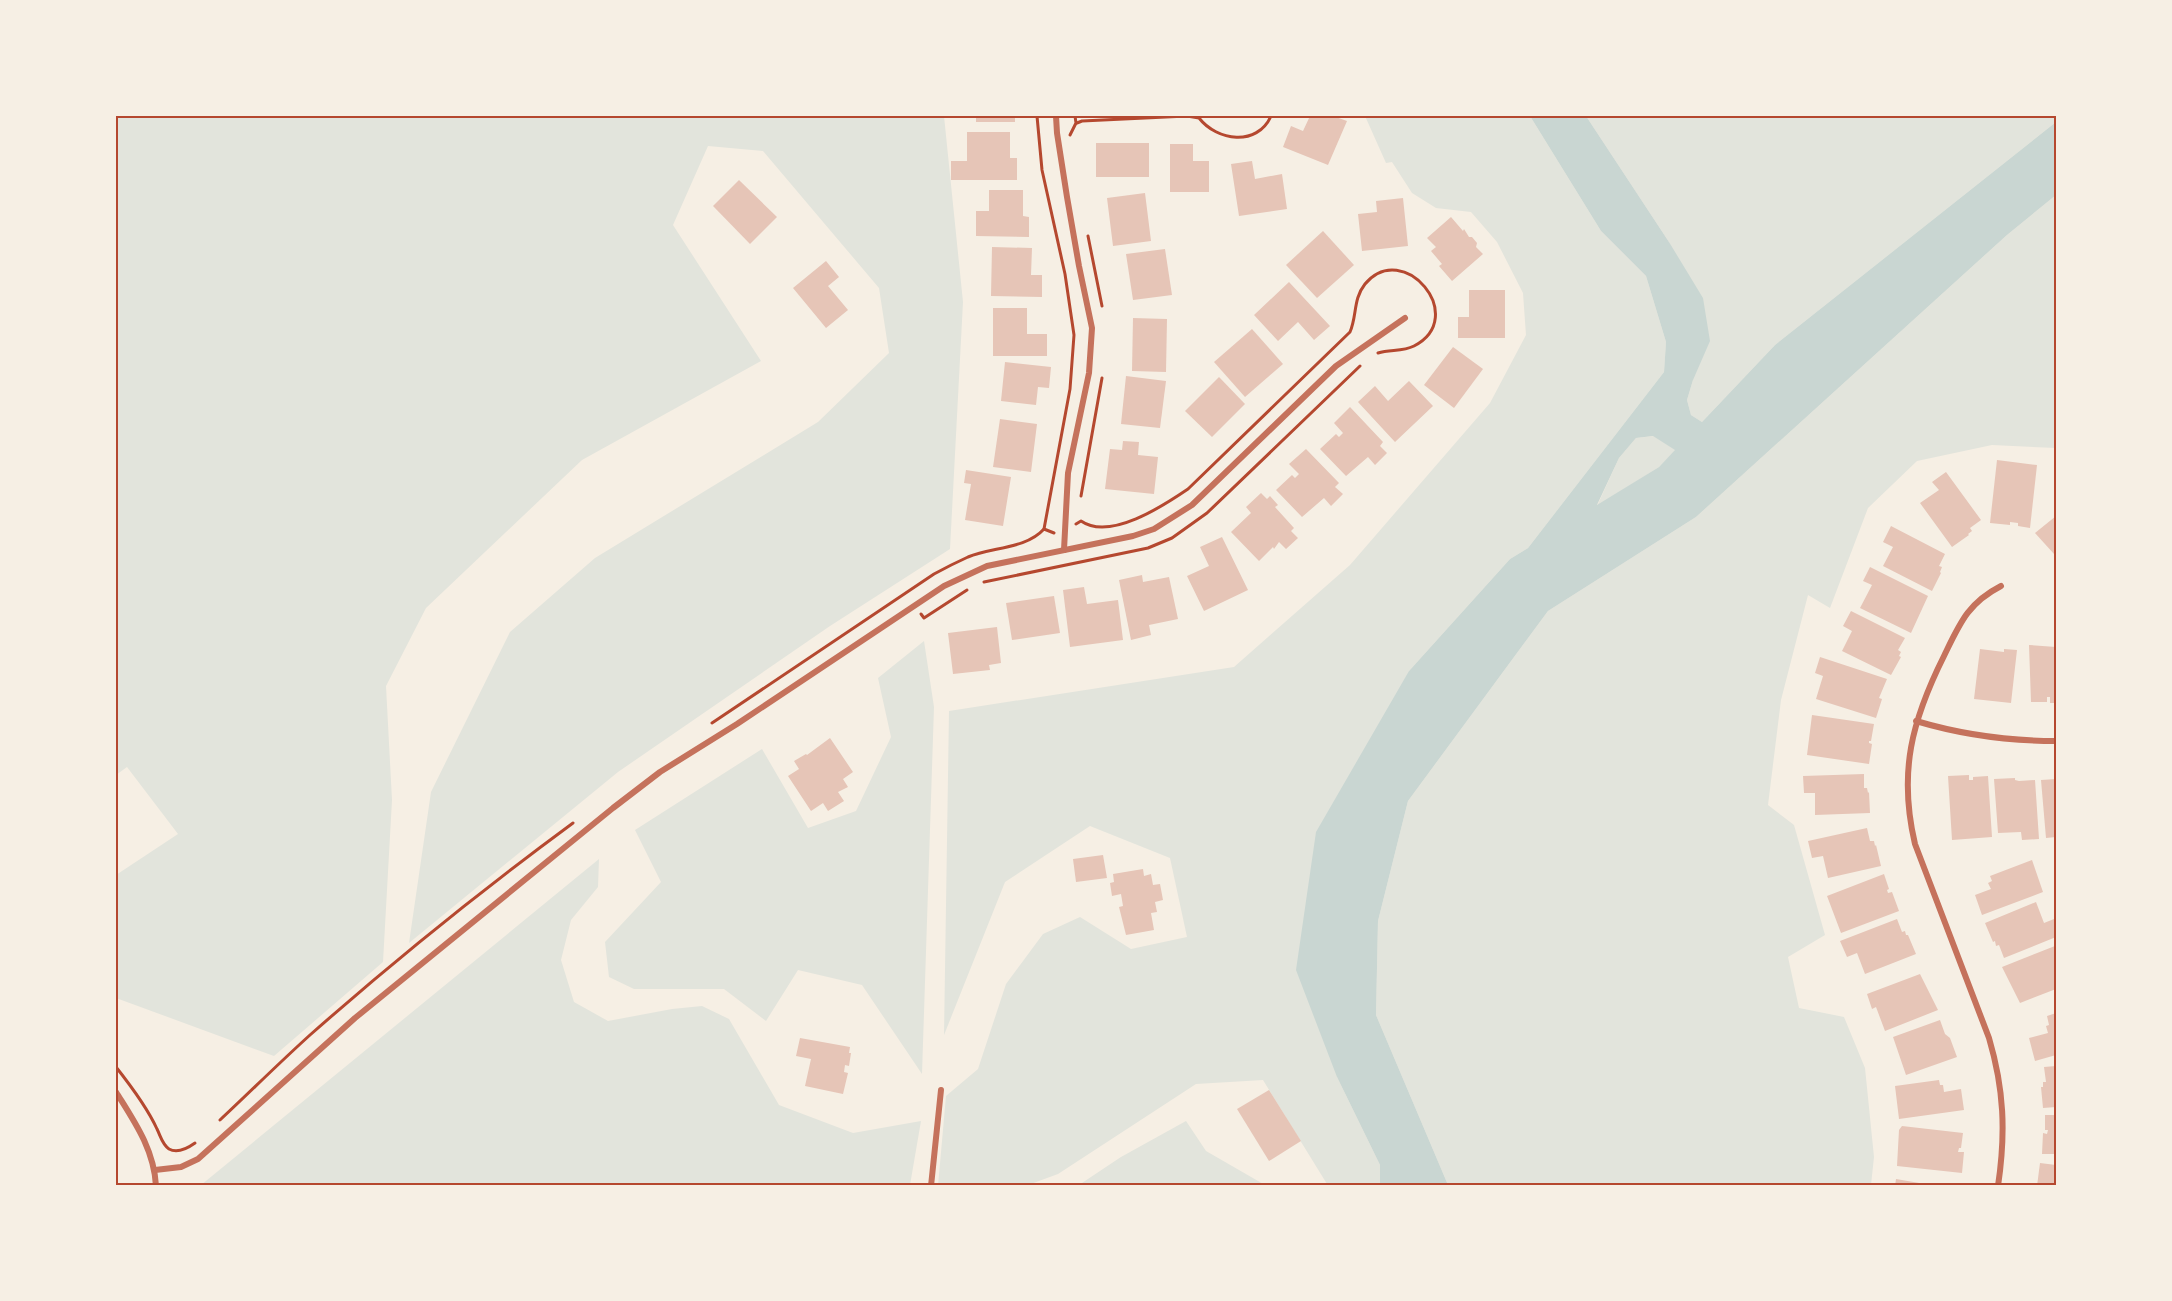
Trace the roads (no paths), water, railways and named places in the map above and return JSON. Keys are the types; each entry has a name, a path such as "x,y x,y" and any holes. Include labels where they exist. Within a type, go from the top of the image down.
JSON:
{"street":[{"path":"1056,116 1069,208 1092,328 1089,373 1068,473 1064,550"},
{"path":"155,1170 181,1167 198,1159 356,1018 597,820 660,772 737,724 944,586 987,566 1133,536 1154,529 1192,505 1336,366 1405,318"},
{"path":"1998,1185 2002,1157 2003,1112 1996,1060 1923,867 1910,820 1907,795 1916,721 1930,684 1955,633 1970,609 1983,596 2001,586"},
{"path":"1916,721 1974,736 2056,741"},
{"path":"932,1185 941,1090"},
{"path":"116,1092 143,1135 155,1170 156,1185"}]}
